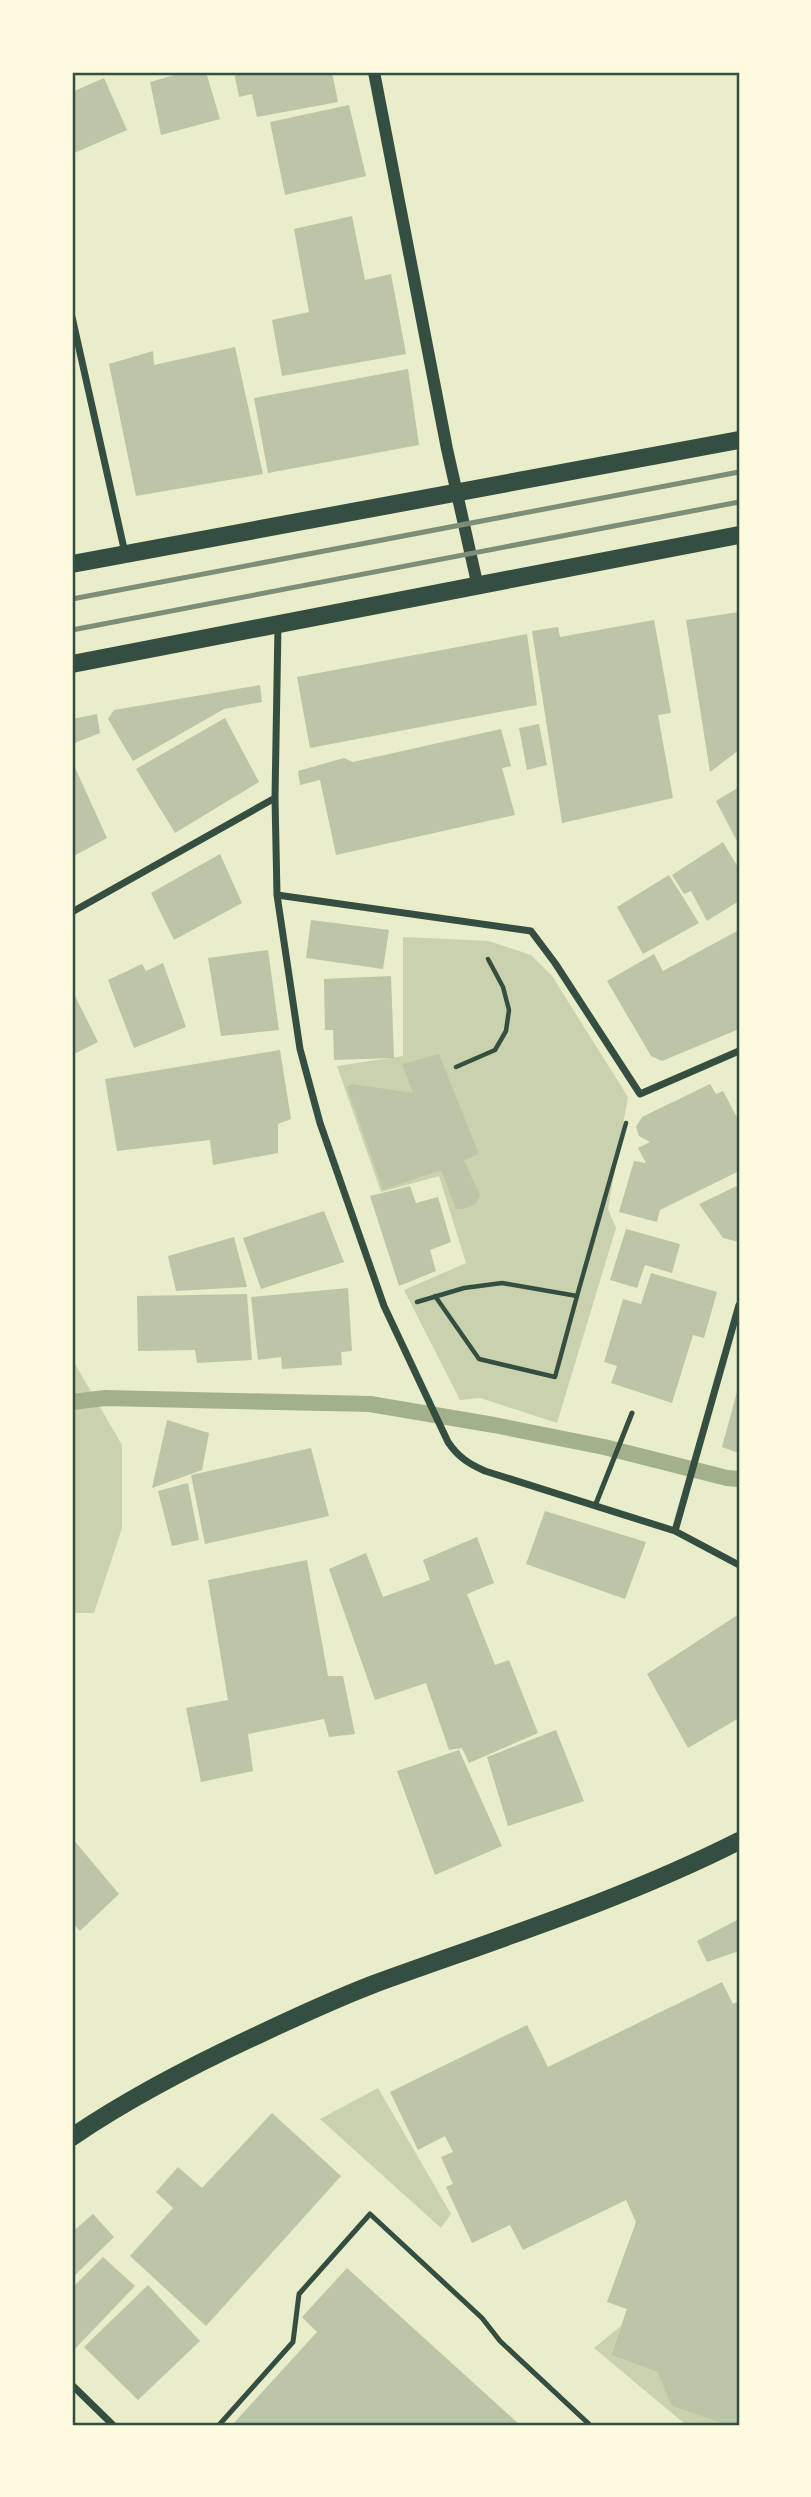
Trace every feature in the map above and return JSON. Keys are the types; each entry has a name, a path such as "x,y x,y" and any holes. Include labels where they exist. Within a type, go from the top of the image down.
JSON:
{"main road":[{"path":"72,564 739,440"},
{"path":"72,664 739,536"},
{"path":"72,2137 154,2086 290,2020 372,1985 635,1890 739,1841"}],"street":[{"path":"374,72 478,587"},
{"path":"72,317 125,554"},
{"path":"278,625 275,798 278,895 300,1049 320,1123 384,1306 448,1442 467,1462 485,1471 675,1531 739,1565"},
{"path":"72,912 275,798"},
{"path":"278,895 531,930 640,1094 739,1051"},
{"path":"675,1531 739,1305"},
{"path":"72,2385 113,2425"}],"lane":[{"path":"595,1506 632,1413"},
{"path":"219,2425 293,2342 299,2294 370,2214 482,2318 500,2341 590,2425"}],"path":[{"path":"456,1067 495,1049 506,1031 509,1010 503,987 478,941 473,923"},
{"path":"435,1296 479,1359 555,1377 636,1088"},
{"path":"384,1306 418,1301 464,1288 502,1283 577,1296"}],"green space":[{"path":"403,937 489,941 531,955 552,976 628,1097 608,1209 616,1228 557,1423 480,1398 460,1400 404,1290 466,1263 439,1176 381,1192 337,1066 403,1056"},
{"path":"72,1359 122,1445 122,1528 94,1613 72,1613"},
{"path":"378,2088 451,2214 441,2228 320,2119"},
{"path":"621,2326 611,2355 657,2372 673,2406 727,2425 686,2425 594,2348"}],"building":[{"path":"185,72 206,72 220,119 161,135 150,82"},
{"path":"234,72 332,72 338,102 257,117 252,94 239,97"},
{"path":"104,78 127,130 72,154 72,92"},
{"path":"349,105 366,176 285,195 270,122"},
{"path":"352,216 365,280 391,274 406,354 282,376 272,320 309,312 294,229"},
{"path":"235,347 263,474 136,496 109,364 153,351 154,365"},
{"path":"408,369 419,445 268,473 254,398"},
{"path":"739,612 739,750 710,772 686,620"},
{"path":"654,620 671,713 658,715 673,798 562,823 532,631 558,627 560,637"},
{"path":"527,634 537,705 310,748 297,677"},
{"path":"260,685 262,702 224,709 133,761 108,719 114,710"},
{"path":"97,714 100,733 72,744 72,719"},
{"path":"225,718 259,782 175,833 136,769"},
{"path":"539,724 547,765 527,770 519,728"},
{"path":"501,729 511,766 502,768 515,815 336,855 320,780 300,785 298,771 344,758 353,762"},
{"path":"72,761 107,838 72,857"},
{"path":"739,787 739,845 716,801"},
{"path":"723,842 739,869 739,901 707,921 691,891 684,894 672,875"},
{"path":"220,854 242,903 174,940 151,893"},
{"path":"669,875 699,923 643,954 617,907"},
{"path":"311,920 389,930 383,969 306,958"},
{"path":"739,930 739,1029 662,1061 651,1056 607,981 654,954 663,971"},
{"path":"268,950 279,1030 221,1036 208,958"},
{"path":"163,963 186,1027 134,1048 108,980 142,964 146,971"},
{"path":"391,976 394,1058 334,1060 333,1030 325,1030 324,979"},
{"path":"72,990 98,1042 72,1055"},
{"path":"280,1050 291,1119 278,1124 278,1153 213,1165 210,1140 117,1151 105,1079"},
{"path":"439,1054 479,1154 464,1160 480,1195 476,1204 463,1209 456,1209 441,1170 383,1190 347,1087 352,1084 413,1093 402,1064"},
{"path":"710,1084 716,1094 723,1091 739,1121 739,1171 660,1210 657,1222 619,1212 634,1161 646,1163 638,1148 650,1142 639,1136 636,1127 642,1117"},
{"path":"739,1185 739,1242 723,1238 699,1204"},
{"path":"410,1186 416,1203 438,1197 451,1242 430,1250 436,1271 399,1286 370,1196"},
{"path":"324,1211 344,1262 261,1289 243,1238"},
{"path":"626,1229 680,1244 672,1273 645,1265 637,1288 610,1280"},
{"path":"234,1237 247,1287 176,1291 168,1256"},
{"path":"651,1273 717,1292 704,1338 693,1335 672,1403 611,1383 617,1366 604,1362 623,1299 641,1304"},
{"path":"348,1288 352,1351 341,1352 342,1365 282,1369 281,1357 258,1360 251,1297"},
{"path":"247,1294 252,1360 197,1363 195,1350 138,1351 137,1296"},
{"path":"738,1388 739,1452 736,1452 722,1447"},
{"path":"167,1420 209,1433 202,1470 152,1488"},
{"path":"311,1448 329,1516 205,1544 191,1475"},
{"path":"188,1483 199,1540 172,1546 158,1491"},
{"path":"545,1511 646,1542 625,1599 526,1564"},
{"path":"477,1537 494,1583 467,1594 495,1665 509,1660 538,1733 469,1763 462,1748 449,1750 426,1683 375,1700 329,1569 366,1553 383,1597 430,1580 423,1560"},
{"path":"307,1560 328,1676 343,1676 355,1734 329,1737 324,1719 248,1734 253,1771 201,1782 186,1708 228,1700 208,1580"},
{"path":"739,1614 739,1718 688,1748 647,1674"},
{"path":"556,1730 584,1801 508,1826 487,1757"},
{"path":"459,1750 502,1846 435,1875 397,1771"},
{"path":"72,1838 119,1894 80,1931 72,1924"},
{"path":"739,1919 739,1951 707,1962 697,1941"},
{"path":"722,1982 733,2004 739,2001 739,2425 727,2425 672,2406 657,2372 611,2355 627,2309 607,2302 636,2222 626,2200 523,2250 510,2225 472,2243 446,2187 453,2184 441,2157 453,2152 445,2136 418,2150 390,2092 527,2025 548,2067"},
{"path":"272,2113 341,2176 206,2326 130,2256 173,2208 156,2192 178,2167 202,2188"},
{"path":"93,2214 114,2237 72,2278 72,2224 76,2229"},
{"path":"103,2257 135,2286 72,2352 72,2288"},
{"path":"347,2268 520,2425 232,2425 317,2332 302,2317"},
{"path":"148,2285 200,2341 138,2400 84,2347"}],"waterway":[{"path":"72,1402 105,1398 370,1404 604,1447 739,1479"}],"railway":[{"path":"72,599 739,472"},
{"path":"72,630 739,502"}]}
